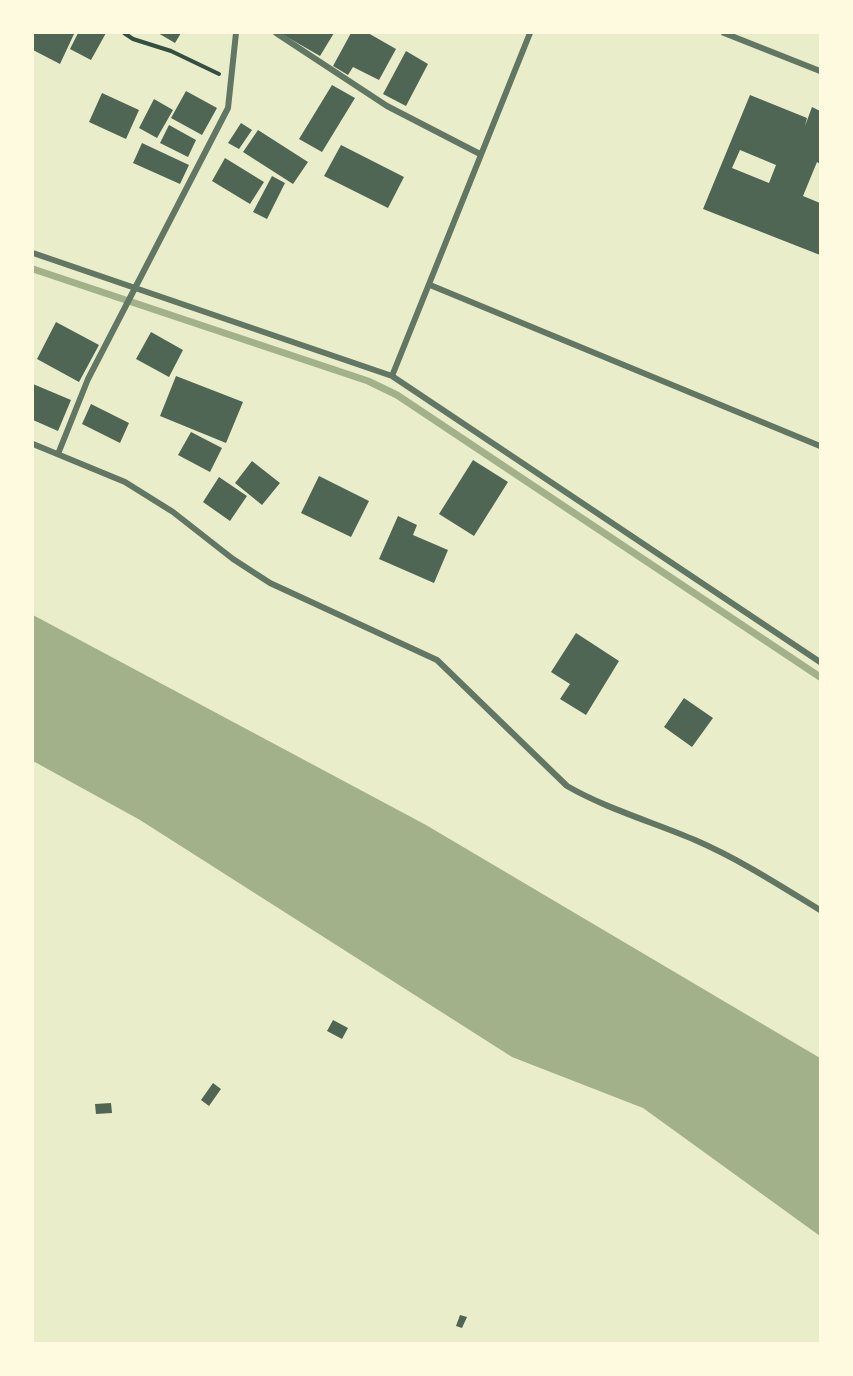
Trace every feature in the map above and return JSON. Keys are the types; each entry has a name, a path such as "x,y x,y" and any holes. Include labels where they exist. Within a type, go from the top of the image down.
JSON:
{"street":[{"path":"58,454 88,379 228,108 232,95 231,77 236,33"},
{"path":"276,33 387,106 480,154"},
{"path":"392,376 530,33"},
{"path":"724,33 820,71"},
{"path":"33,254 392,376 820,662"},
{"path":"430,285 820,446"},
{"path":"33,444 124,482 172,512 270,583 437,660 567,786 587,797 697,841 747,866 820,910"}],"path":[{"path":"124,33 133,39 171,51 224,77 231,77"}],"shaded area":[{"path":"33,615 426,825 820,1058 820,1236 643,1108 512,1057 140,820 33,761"}],"building":[{"path":"33,33 74,34 60,64 33,50"},
{"path":"78,33 106,33 91,60 70,49"},
{"path":"158,33 181,33 175,43"},
{"path":"280,33 334,33 320,56"},
{"path":"351,33 368,33 396,49 379,80 353,67 348,75 333,66"},
{"path":"406,51 428,64 406,106 383,94"},
{"path":"332,85 355,98 322,152 299,139"},
{"path":"186,91 217,108 202,135 171,118"},
{"path":"102,93 139,110 126,139 89,122"},
{"path":"750,95 807,118 805,126 812,107 820,111 820,164 817,162 803,196 820,203 820,255 703,209","holes":["740,150 776,165 769,183 732,168"]},
{"path":"154,99 173,110 157,138 139,128"},
{"path":"241,123 252,130 239,149 228,143"},
{"path":"169,125 196,140 188,157 160,143"},
{"path":"258,130 308,162 293,184 243,152"},
{"path":"142,143 189,165 180,184 133,163"},
{"path":"341,145 404,177 388,208 324,176"},
{"path":"225,158 264,182 250,204 212,181"},
{"path":"272,176 285,183 267,219 253,212"},
{"path":"56,322 99,345 79,382 37,359"},
{"path":"151,332 183,350 169,377 136,359"},
{"path":"176,376 243,402 226,443 160,416"},
{"path":"33,384 71,400 58,431 33,420"},
{"path":"91,404 129,423 120,443 82,424"},
{"path":"191,432 222,448 210,472 178,455"},
{"path":"473,460 508,482 474,536 439,514"},
{"path":"252,461 280,483 262,505 235,483"},
{"path":"319,476 369,501 351,537 301,513"},
{"path":"219,477 247,496 230,521 203,502"},
{"path":"398,516 417,525 413,535 448,550 434,583 379,559"},
{"path":"576,633 619,661 586,715 560,699 570,684 551,672"},
{"path":"684,698 713,718 692,747 664,727"},
{"path":"333,1020 348,1028 342,1039 327,1031"},
{"path":"213,1083 221,1089 209,1106 201,1100"},
{"path":"111,1103 112,1113 96,1114 95,1104"},
{"path":"460,1315 467,1317 462,1328 456,1326"}],"waterway":[{"path":"33,269 368,381 397,395 820,677"}]}
